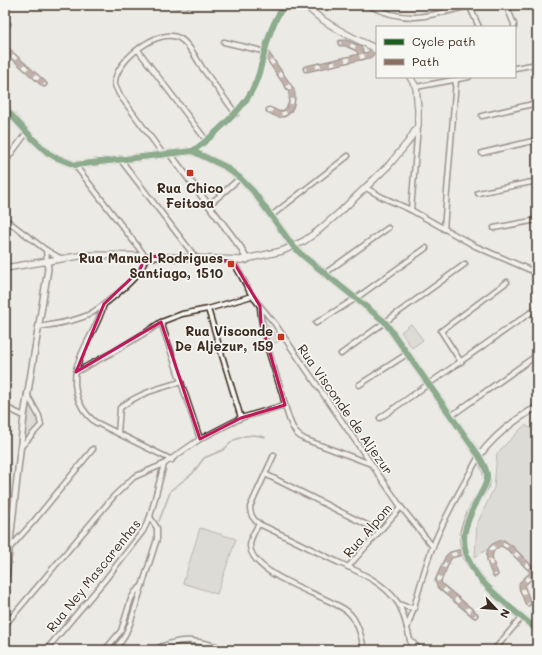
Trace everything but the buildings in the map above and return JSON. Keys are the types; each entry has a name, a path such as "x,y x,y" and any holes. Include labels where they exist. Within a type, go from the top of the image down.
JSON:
{"main road":[{"path":"306,5 333,25 376,49"},
{"path":"5,268 85,255 196,258 233,261 247,260 282,251 294,246 318,231 366,188 389,165 418,126 416,87 411,78"}],"street":[{"path":"5,108 48,153 75,165 192,151 236,114 246,102 258,76 261,51 270,31 285,5"},
{"path":"368,5 389,15 398,17 415,17 469,6 479,26"},
{"path":"506,5 514,26"},
{"path":"163,154 119,94 115,86 118,72 126,59 152,40 169,36 180,38 197,59 236,114"},
{"path":"224,42 261,51 291,90 291,105 285,113 277,114 269,110"},
{"path":"341,43 346,43 359,49 362,57"},
{"path":"5,49 44,84"},
{"path":"306,69 370,55 376,49"},
{"path":"138,50 206,140"},
{"path":"516,68 536,64 537,74"},
{"path":"416,87 465,78"},
{"path":"444,229 456,80"},
{"path":"482,116 537,104"},
{"path":"411,210 418,126"},
{"path":"5,162 27,132"},
{"path":"482,153 537,140"},
{"path":"192,151 224,166 240,178 253,190 302,256 385,322 479,456 486,469 486,485 466,522 463,537 470,562 478,577 537,630"},
{"path":"170,154 241,248 247,260"},
{"path":"271,216 348,156"},
{"path":"120,159 196,258"},
{"path":"39,327 77,319 86,315 104,304 144,265 145,256 75,165"},
{"path":"209,205 240,178"},
{"path":"478,194 537,181"},
{"path":"366,188 411,210 475,246 537,273"},
{"path":"5,219 46,250 60,258"},
{"path":"494,228 537,220"},
{"path":"324,274 388,228"},
{"path":"316,323 355,298 426,248"},
{"path":"5,586 7,550 24,416 48,269 46,250"},
{"name":"Rua Visconde de Aljezur","path":"233,261 252,296 275,324 401,507 433,547"},
{"path":"341,354 465,264"},
{"path":"461,362 441,331 507,282"},
{"path":"76,372 115,351 161,322 182,314 208,309 252,296"},
{"path":"104,304 102,314 80,356 76,372 76,395 81,408 87,416 95,422 172,460"},
{"path":"260,306 261,322 264,334 294,430 304,439 371,464"},
{"path":"380,418 537,308"},
{"path":"208,309 241,418"},
{"path":"161,322 200,439"},
{"path":"359,385 407,354"},
{"path":"451,416 537,355"},
{"path":"118,433 120,408 144,393 181,382"},
{"path":"20,448 41,425 39,416 27,394"},
{"path":"5,625 126,483 134,477 172,460 200,439 241,418 285,405"},
{"path":"5,407 24,416"},
{"path":"407,629 438,533 479,456 510,424 537,407"},
{"path":"7,550 34,522 93,449"},
{"path":"274,455 250,507 252,517 259,524 376,582 398,604 407,629 412,650"},
{"name":"Rua Ney Mascarenhas","path":"46,650 129,551 143,531 150,518 164,464"},
{"path":"265,474 379,532"},
{"name":"Rua Alpom","path":"348,567 401,507"},
{"path":"114,650 126,635 143,586 158,535 156,524 150,518"},
{"path":"259,524 253,536 250,547 256,560 266,569 282,579 327,600 348,612 353,618 364,650"},
{"path":"495,574 489,561 489,554 497,544 502,543 510,548 536,574 522,584 522,588 528,603"},
{"path":"466,552 451,555 448,558 438,582 440,586 475,615"},
{"path":"105,650 121,631 133,594 143,586"},
{"path":"398,604 415,608"},
{"path":"494,650 522,617"},
{"path":"156,650 168,644 183,640 208,643 228,650"},
{"path":"410,641 420,650"},
{"path":"118,646 125,650"}],"highlighted area":[{"path":"145,256 233,261 260,306 261,322 285,405 241,418 200,439 161,322 76,372 104,304 140,270"}],"shaded area":[{"path":"263,319 280,341 270,345"},
{"path":"411,324 423,340 412,348 401,332"},
{"path":"30,402 39,424 24,441"},
{"path":"525,425 537,432 537,571 504,539 475,557 477,524 494,488 497,453"},
{"path":"200,528 236,539 217,594 183,583"}],"waterway":[{"path":"156,5 185,9 192,6 215,5"},
{"path":"159,521 171,490 192,474 204,458 223,450 234,440 245,436 254,435 265,437"},
{"path":"109,650 123,632 131,611"}],"marked path":[{"path":"5,27 8,24"},
{"path":"341,43 346,43 359,49 362,57"},
{"path":"306,69 369,55 376,48"},
{"path":"5,49 44,84"},
{"path":"265,52 291,90 292,94 292,102 289,110 282,114 269,110"},
{"path":"495,574 490,560 490,552 492,548 502,543 510,548 537,575"},
{"path":"466,551 451,555 448,558 438,581 440,586 475,615"},
{"path":"528,603 522,588 522,584 535,572"}],"cycle path":[{"path":"5,108 48,153 75,165 192,151 236,113 247,99 256,83 266,46 275,21 285,5"},
{"path":"192,151 224,166 240,178 253,191 293,246 302,255 385,322 479,456 486,470 486,483 467,523 465,531 465,549 473,569 478,577 494,593 537,630"}],"place":[{"name":"Rua Chico Feitosa","path":"190,173"},
{"name":"Rua Manuel Rodrigues Santiago, 1510","path":"231,264"},
{"name":"Rua Visconde De Aljezur, 159","path":"281,337"}]}
